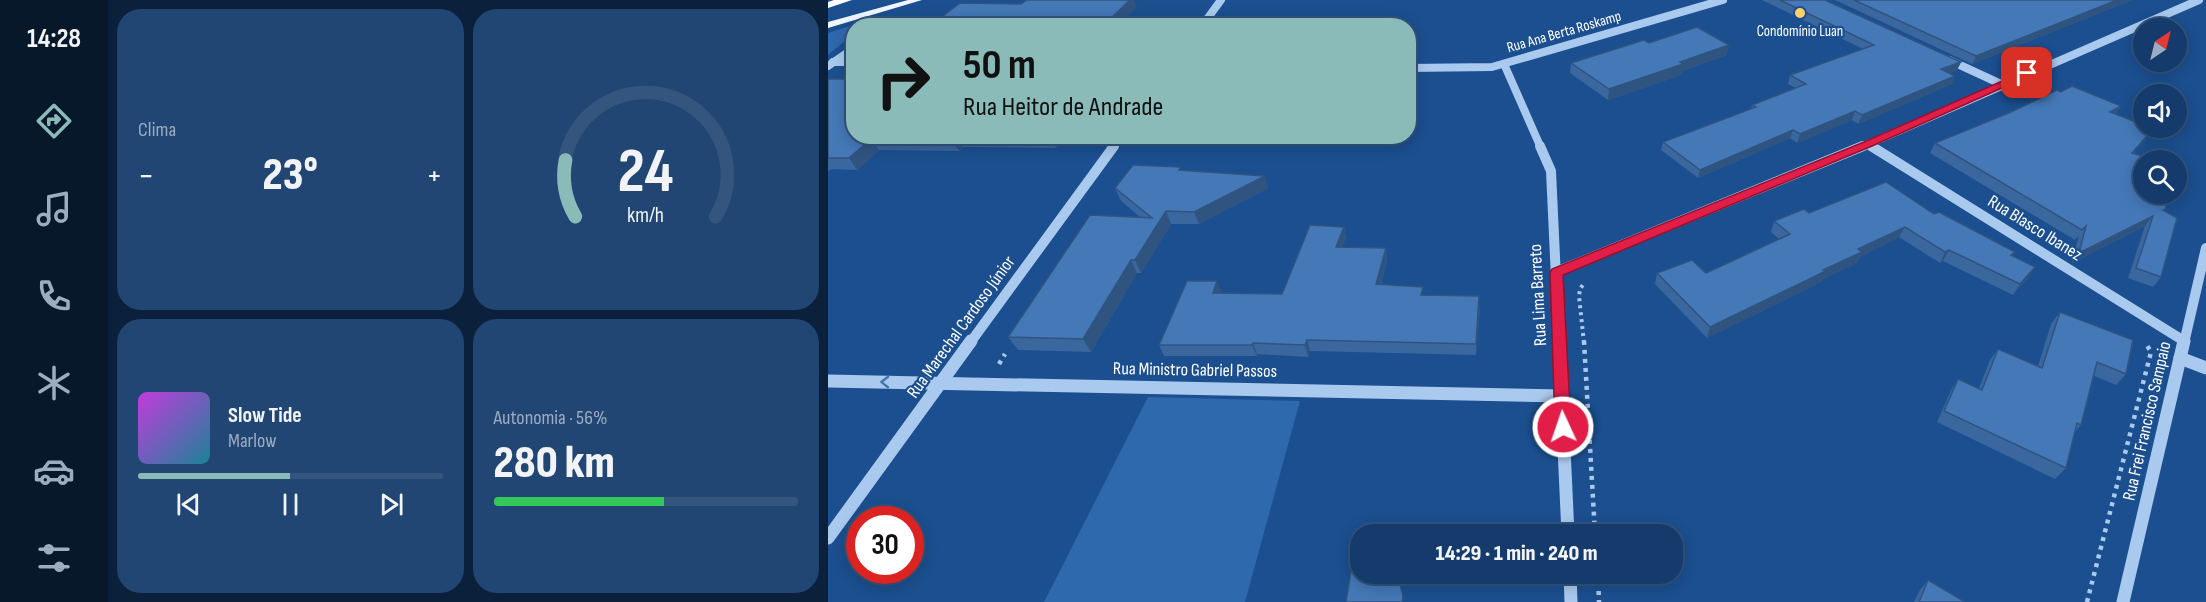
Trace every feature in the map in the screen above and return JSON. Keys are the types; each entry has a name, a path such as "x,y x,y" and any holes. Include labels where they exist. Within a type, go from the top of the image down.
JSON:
{"highway":[{"path":"828,5 846,0"}],"main road":[{"path":"828,15 881,0"},
{"path":"853,18 918,0"},
{"path":"828,25 846,20"}],"street":[{"path":"1208,18 1221,0"},
{"name":"Rua Ana Berta Roskamp","path":"1416,68 1482,68 1504,64 1723,0"},
{"path":"1556,272 1868,144 2001,84 2199,0"},
{"path":"830,64 846,53"},
{"path":"1937,54 2001,84"},
{"path":"830,64 846,63"},
{"name":"Rua Lima Barreto","path":"1504,64 1551,171 1568,524"},
{"name":"Rua Marechal Cardoso Júnior","path":"828,537 1115,144"},
{"name":"Rua Blasco Ibanez","path":"1868,144 2184,341"},
{"name":"Rua Frei Francisco Sampaio","path":"2122,602 2206,248"},
{"path":"2180,358 2206,368"},
{"name":"Rua Ministro Gabriel Passos","path":"828,381 1562,396"},
{"path":"1570,584 1571,602"}],"path":[{"path":"1593,276 1580,289 1579,296 1585,354 1595,524"},
{"path":"2087,602 2151,352 2138,336"},
{"path":"1598,584 1599,602"}],"shaded area":[{"path":"846,27 846,40 828,55 828,33"},
{"path":"1148,397 1300,401 1245,602 1044,602"}],"building":[{"path":"1027,0 1130,0 1111,18 940,18 960,3 1021,4"},
{"path":"1780,0 1825,0 1961,62 1941,69 1955,76 1862,115 1855,111 1800,134 1793,130 1700,170 1663,142 1756,107 1752,105 1806,84 1790,75 1874,45"},
{"path":"1854,0 2117,0 1976,56"},
{"path":"1697,27 1729,45 1680,62 1683,64 1609,89 1571,63 1644,40 1649,43"},
{"path":"828,79 846,79 846,144 865,144 849,158 828,158"},
{"path":"2072,86 2121,106 2110,112 2133,121 2133,138 2145,138 2132,153 2133,204 2167,204 2163,210 2177,218 2161,277 2136,268 2153,216 2079,253 2086,226 2082,230 1935,143 2011,112 2057,90 2061,92"},
{"path":"1133,165 1181,167 1179,170 1265,176 1194,212 1166,211 1135,260 1131,260 1083,339 1008,337 1090,215 1152,218 1115,188"},
{"path":"1886,182 1934,214 1939,212 2015,252 2011,255 2035,267 2020,284 1949,250 1945,252 1905,227 1858,249 1862,252 1823,270 1826,271 1710,327 1657,273 1692,260 1706,273 1790,234 1774,221 1804,209 1809,213"},
{"path":"1310,225 1344,227 1336,247 1386,248 1376,284 1423,287 1421,295 1479,296 1476,344 1307,340 1305,345 1253,343 1252,345 1159,345 1187,281 1217,281 1213,293 1282,294"},
{"path":"2060,312 2133,340 2126,374 2097,362 2081,425 2077,423 2066,468 1944,411 1958,379 1982,390 1998,349 2042,368"},
{"path":"1350,577 1350,584 1400,584 1403,596 1402,602 1346,602"},
{"path":"1928,580 1965,602 1919,602"}],"place":[{"name":"Condomínio Luan","path":"1800,13"}],"route":[{"path":"1563,427 1556,272 1868,144 2027,73"}]}
